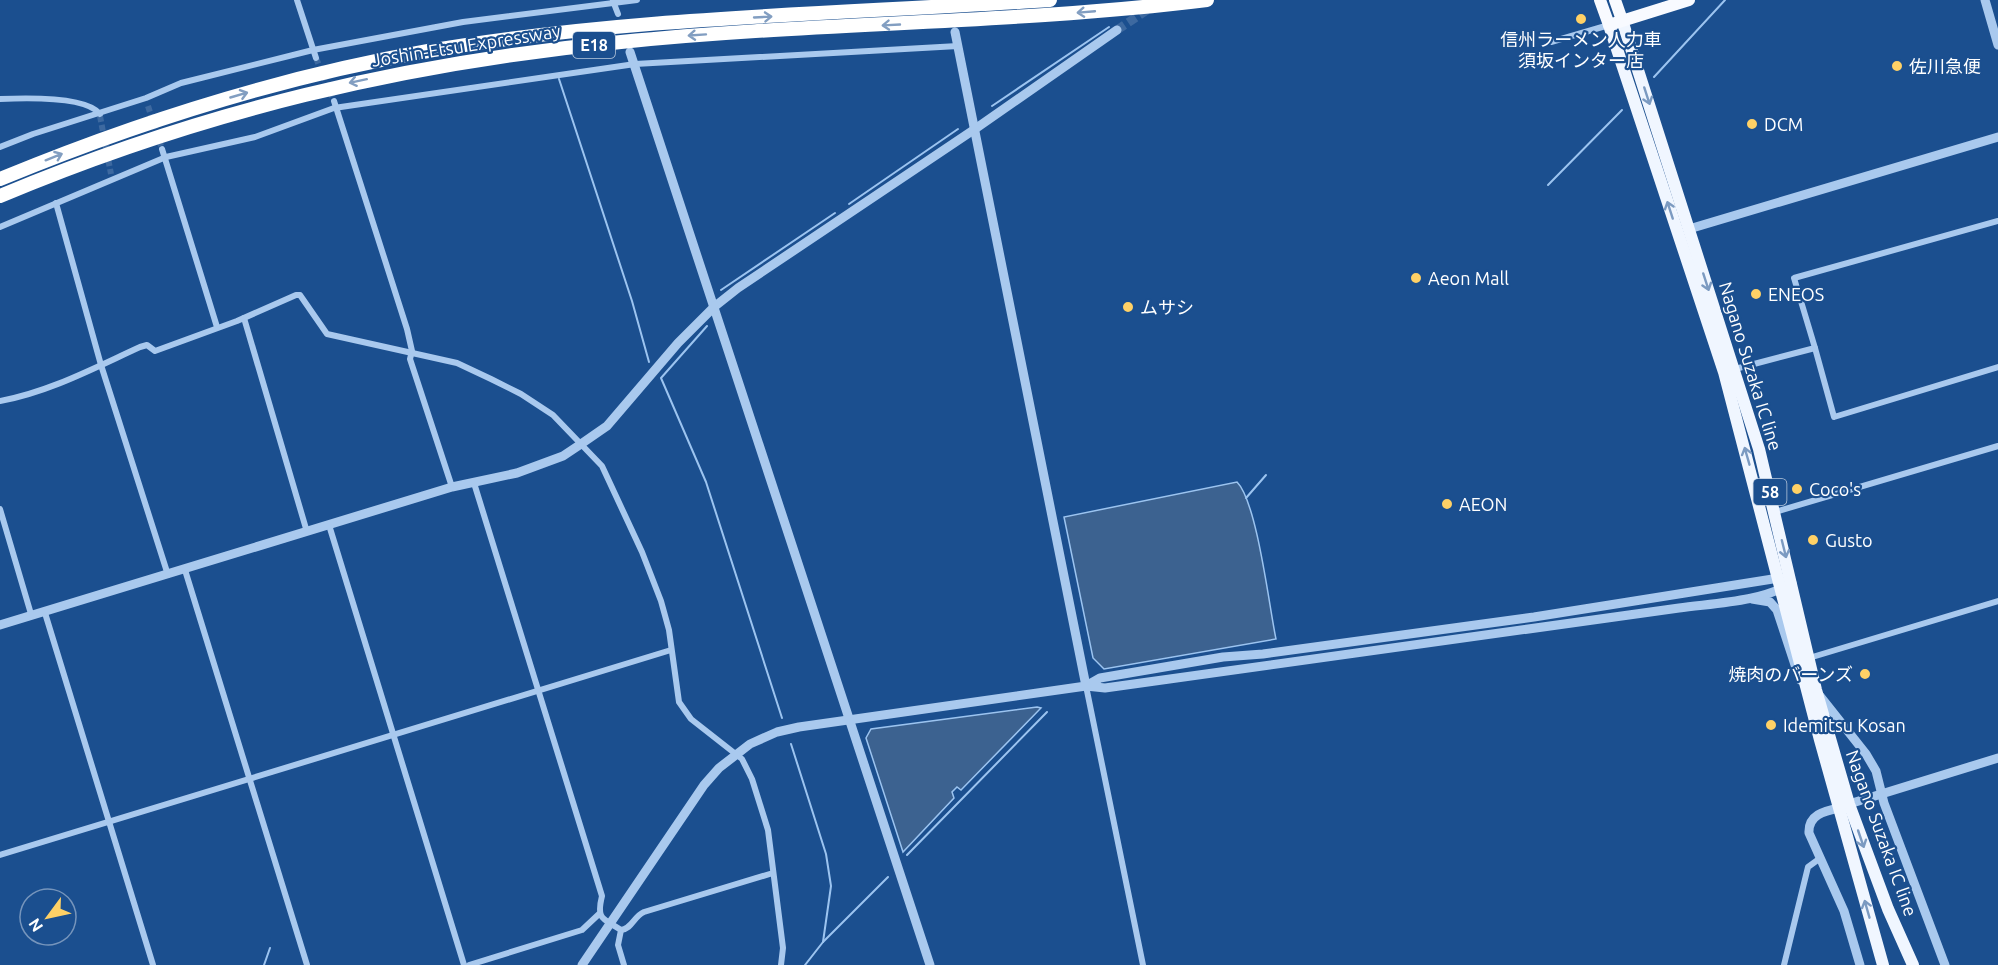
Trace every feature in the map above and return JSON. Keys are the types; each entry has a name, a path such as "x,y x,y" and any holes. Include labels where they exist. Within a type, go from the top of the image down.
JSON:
{"highway":[{"name":"Joshin-Etsu Expressway","path":"0,179 65,153 200,106 290,81 428,51 525,37 660,23 1050,0"},
{"name":"Joshin-Etsu Expressway","path":"0,196 118,150 206,120 339,85 442,65 539,51 670,37 995,19 1207,0"},
{"path":"1600,0 1609,25 1689,0"},
{"path":"1615,0 1622,20"}],"main road":[{"name":"Nagano Suzaka IC line","path":"1622,20 1735,369 1775,512 1792,583 1809,658 1813,696"},
{"name":"Nagano Suzaka IC line","path":"1609,25 1724,372 1780,584 1844,806 1883,965"},
{"name":"Nagano Suzaka IC line","path":"1844,806 1913,965"}],"street":[{"path":"297,0 316,58"},
{"path":"0,147 33,134 146,98 181,83 313,50 463,22 637,0"},
{"path":"1984,0 1998,45"},
{"path":"614,2 618,14"},
{"path":"1551,42 1609,25"},
{"path":"0,625 452,487 517,473 563,456 607,426 655,369 714,306 776,261 975,129 1117,30"},
{"path":"955,32 1143,965"},
{"path":"0,227 111,177 166,157 255,137 334,104 635,64 958,46"},
{"path":"630,52 930,965"},
{"path":"146,98 148,106"},
{"path":"0,99 60,101 88,105 100,114"},
{"path":"334,104 392,280 412,351 410,359 452,487"},
{"path":"1689,230 1998,137"},
{"path":"162,149 218,327"},
{"path":"56,203 101,365 168,575"},
{"path":"1998,221 1794,278 1834,417 1998,367"},
{"path":"0,401 20,397 63,382 140,347 147,345 155,351 244,318 292,295 300,295 327,334 412,351 457,363 520,394 553,415 602,466 642,552 661,601 677,696 687,716 742,759 752,779 768,830 783,948 781,965"},
{"path":"244,318 307,532"},
{"path":"1735,369 1815,348"},
{"path":"1775,512 1998,446"},
{"path":"469,965 582,930 599,914 602,896 474,483"},
{"path":"0,509 32,614"},
{"path":"329,525 464,965"},
{"path":"185,570 307,965"},
{"path":"1086,686 1100,678 1223,657 1253,655 1792,583"},
{"path":"582,965 704,786 735,753 777,732 1086,686 1105,688 1235,671 1745,598 1780,584"},
{"path":"1745,598 1763,600 1777,610 1794,666 1813,696 1866,754 1884,794 1884,803 1945,965"},
{"path":"1809,658 1998,601"},
{"path":"45,613 107,822 133,895 153,965"},
{"path":"0,855 671,650"},
{"path":"1860,965 1844,911 1819,859 1808,827 1819,814 1998,758"},
{"path":"1784,965 1808,867 1819,859"},
{"path":"621,930 629,927 638,914 773,873"},
{"path":"599,914 621,930"},
{"path":"621,930 618,945 624,965"}],"water":[{"path":"1237,482 1251,510 1276,639 1104,669 1093,658 1064,517"},
{"path":"1041,708 961,790 957,787 952,792 954,798 903,852 866,738 871,729"}],"waterway":[{"path":"1654,77 1725,0"},
{"path":"992,106 1109,27"},
{"path":"559,79 632,301 649,362"},
{"path":"1548,185 1622,110"},
{"path":"849,204 958,129"},
{"path":"721,290 835,213"},
{"path":"707,326 661,378 706,482 782,718"},
{"path":"1246,498 1266,475"},
{"path":"907,855 1047,712"},
{"path":"791,744 826,854 831,886 823,942"},
{"path":"805,965 823,942 888,877"},
{"path":"264,965 270,948"}],"tunnel":[{"path":"1117,30 1150,8"},
{"path":"316,58 334,101"},
{"path":"148,106 162,149"},
{"path":"100,116 111,174"}],"place":[{"name":"信州ラーメン人力車 須坂インター店","path":"1581,19"},
{"name":"佐川急便","path":"1897,66"},
{"name":"DCM","path":"1752,124"},
{"name":"Aeon Mall","path":"1416,278"},
{"name":"ENEOS","path":"1756,294"},
{"name":"ムサシ","path":"1128,307"},
{"name":"Coco's","path":"1797,489"},
{"name":"AEON","path":"1447,504"},
{"name":"Gusto","path":"1813,540"},
{"name":"焼肉のバーンズ","path":"1865,674"},
{"name":"Idemitsu Kosan","path":"1771,725"}]}
